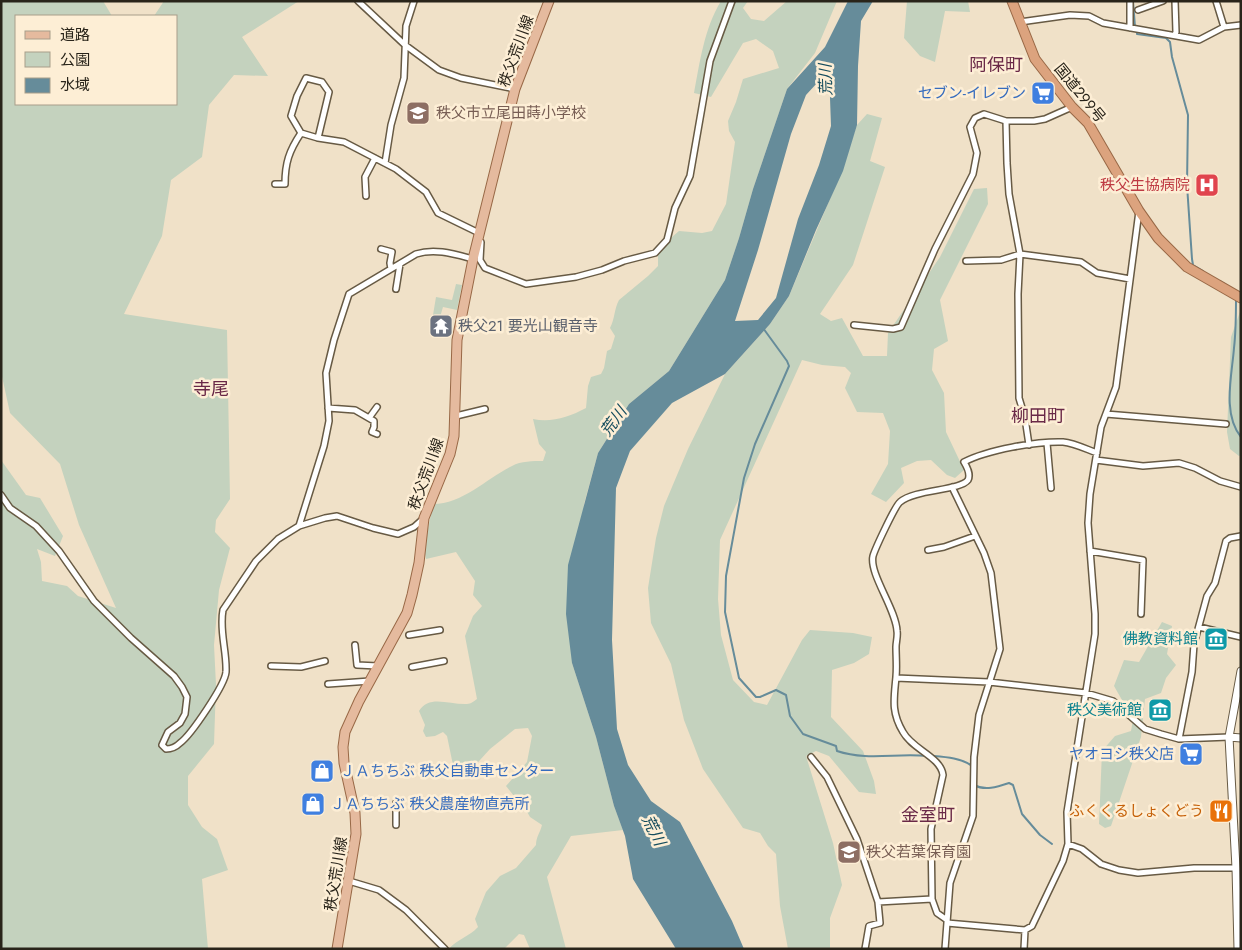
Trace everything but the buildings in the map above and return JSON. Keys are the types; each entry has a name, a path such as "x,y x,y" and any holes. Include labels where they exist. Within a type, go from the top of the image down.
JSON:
{"highway":[{"name":"国道299号","path":"1012,1 1035,59 1072,107 1088,122 1139,211 1158,238 1187,267 1241,298"}],"main road":[{"name":"秩父荒川線","path":"337,949 356,834 355,813 342,747 345,732 359,701 407,613 419,563 424,518 450,454 454,436 457,340 478,237 515,88 549,1"}],"street":[{"path":"358,1 405,45 439,70 461,78 515,88"},
{"path":"385,163 391,125 404,78 406,26 414,1"},
{"path":"318,138 329,92 322,82 306,78 297,96 291,116 301,133 318,138 344,142 396,169 426,192 438,213 478,237 481,242 480,260 485,268 526,284 576,277 655,253 668,240 675,208 690,176 710,61 732,1"},
{"path":"1130,1 1130,28"},
{"path":"1138,10 1163,1"},
{"path":"1175,1 1175,36"},
{"path":"1216,1 1224,27"},
{"path":"1020,22 1070,15 1088,16 1103,23 1199,40 1224,27 1241,25"},
{"path":"854,326 893,330 901,327 935,249 973,174 977,153 970,127 975,118 984,114 1006,121 1034,121 1045,119 1072,107"},
{"path":"1006,121 1009,194 1020,254 1018,320 1019,398 1030,445"},
{"path":"275,184 285,184 285,168 291,148 301,133"},
{"path":"366,196 365,177 375,158"},
{"path":"1097,453 1066,442 1030,445 974,457 964,462 968,469 968,480 965,483 912,495 898,503 873,556 873,568 892,610 898,631 896,678 893,694 894,712 904,735 942,769 943,775 931,829 932,899 937,913 947,921 1025,930 1032,926 1063,861 1068,844 1067,812 1095,634 1096,614 1088,522 1101,427 1116,387 1139,211"},
{"path":"380,249 392,252 391,269"},
{"path":"299,526 324,446 329,421 326,373 347,298 353,290 416,254 435,251 473,259"},
{"path":"966,261 1001,260 1020,254 1080,262 1097,273 1130,279"},
{"path":"396,289 400,264"},
{"path":"369,418 377,407"},
{"path":"328,408 355,410 374,421 372,432 377,434"},
{"path":"456,416 485,409"},
{"path":"1106,414 1226,424"},
{"path":"1047,443 1051,488"},
{"path":"1096,460 1143,466 1179,463 1195,468 1220,481 1241,487"},
{"path":"945,949 950,883 973,816 975,750 979,716 1000,650 991,573 976,536 952,487"},
{"path":"1,495 10,508 36,526 59,550 94,601 131,638 174,676 182,687 187,697 185,714 180,723 168,732 162,742 166,749 171,749 184,739 219,691 226,673 221,619 223,610 256,561 278,539 299,526 337,516 398,534 414,527 424,518"},
{"path":"928,550 944,547 976,536"},
{"path":"1179,739 1192,672 1194,644 1207,596 1215,583 1226,541 1230,538 1241,536"},
{"path":"1090,551 1144,560 1141,614"},
{"path":"1199,627 1241,637"},
{"path":"409,635 440,630"},
{"path":"355,645 358,665 378,666"},
{"path":"271,666 301,667 325,661"},
{"path":"412,667 444,661"},
{"path":"1238,949 1238,873 1229,737 1241,670"},
{"path":"896,678 989,682 1086,693 1113,701 1145,729 1179,739 1241,738"},
{"path":"328,684 370,681"},
{"path":"810,757 827,777 857,840 878,902 880,922 869,926 865,949"},
{"path":"396,803 396,825"},
{"path":"1068,844 1082,849 1101,864 1119,870 1138,873 1194,868 1238,873"},
{"path":"349,881 379,890 406,910 445,949"},
{"path":"878,902 932,899"},
{"path":"1024,949 1025,930"}],"green space":[{"path":"1,1 103,1 111,15 15,15 15,105 178,105 178,15 155,15 164,1 299,1 242,37 268,76 234,75 209,105 202,157 171,180 162,236 124,314 227,330 230,499 216,520 215,532 230,548 219,590 214,645 216,685 214,744 188,776 188,805 202,827 217,839 228,870 202,879 208,949 1,949 1,460 26,495 40,498 63,536 55,556 37,549 41,562 42,581 67,586 78,596 116,608 79,525 60,464 10,413 1,372"},
{"path":"721,1 748,1 743,8 751,19 764,21 787,1 837,1 815,53 787,89 725,280 669,371 629,404 598,453 584,504 572,663 596,737 614,806 623,830 571,836 547,877 566,949 530,949 524,935 519,934 504,949 449,949 478,927 475,919 486,892 500,876 516,868 536,845 542,825 530,817 525,808 513,807 514,796 506,786 527,762 532,736 528,728 515,729 490,749 470,771 461,772 453,765 447,736 443,732 435,736 426,737 423,731 425,725 419,711 428,703 468,704 477,699 465,636 473,616 482,606 473,595 475,581 456,552 426,559 424,549 433,504 444,503 465,495 516,464 543,461 546,452 539,444 533,419 560,418 586,408 588,386 591,377 601,374 607,351 611,349 615,336 610,328 619,300 658,266 658,254 679,231 702,233 712,231 726,204 735,142 729,131 728,121 743,79 779,68 773,51 756,39 743,43 711,97 694,93 710,23"},
{"path":"907,1 968,1 970,12 945,11 935,62 920,56 904,38"},
{"path":"867,114 882,118 870,161 885,167 853,265 820,314 831,321 842,318 863,356 887,356 888,333 940,257 974,189 987,188 988,204 940,300 948,341 934,349 932,370 944,393 946,432 964,470 955,478 947,475 931,460 917,461 901,468 904,483 886,502 871,494 888,464 890,431 883,413 857,412 845,388 851,373 845,367 822,365 802,360 720,540 718,599 721,635 733,680 754,702 767,705 802,640 810,630 853,633 872,637 869,654 854,663 832,670 831,717 863,751 874,781 876,794 859,792 829,756 816,751 806,756 833,843 842,885 830,918 830,949 788,949 780,906 776,854 768,846 760,833 743,828 703,769 684,720 671,664 651,623 648,588 656,538 664,506 688,449 725,374 770,324 789,296 835,187 857,125"},
{"path":"456,284 462,285 457,310 443,307 440,317 433,315 436,297 452,300"},
{"path":"1241,309 1241,455 1239,456 1230,449 1227,432 1231,337"},
{"path":"1162,622 1172,626 1167,654 1176,665 1166,678 1161,693 1145,699 1141,737 1111,826 1105,828 1099,824 1102,751 1115,736 1131,731 1134,714 1126,707 1114,686 1124,660 1139,662"}],"water":[{"name":"荒川","path":"848,1 873,1 861,21 857,125 843,171 789,296 770,324 725,374 672,403 630,451 616,488 612,640 617,729 628,765 651,801 680,822 732,921 744,949 676,949 633,879 625,836 614,806 596,737 572,663 566,614 568,565 598,453 629,404 669,371 725,280 787,89 825,47","holes":["829,70 831,126 819,165 798,219 776,298 758,320 735,321 758,250 791,134 806,95"]}],"waterway":[{"path":"1133,1 1135,27"},
{"path":"1137,31 1137,34 1166,38 1170,42 1172,57 1188,115 1187,185 1192,259 1193,265 1203,271"},
{"path":"1220,281 1233,289"},
{"path":"1236,298 1230,406 1235,428 1241,437"},
{"path":"763,328 789,366 755,444 744,478 726,576 725,612 739,678 756,697 776,690 786,695 790,716 803,734 836,746 837,751 859,756 927,756"},
{"path":"932,756 948,757 972,766"},
{"path":"974,785 987,788 1009,783 1013,785 1022,814 1040,835 1052,844"}],"place":[{"name":"セブン-イレブン","path":"1043,93"},
{"name":"秩父市立尾田蒔小学校","path":"418,113"},
{"name":"秩父生協病院","path":"1207,185"},
{"name":"秩父21 要光山観音寺","path":"441,326"},
{"name":"佛教資料館","path":"1216,639"},
{"name":"秩父美術館","path":"1160,710"},
{"name":"ヤオヨシ秩父店","path":"1191,754"},
{"name":"ＪＡちちぶ 秩父自動車センター","path":"322,771"},
{"name":"ＪＡちちぶ 秩父農産物直売所","path":"313,804"},
{"name":"ふくくるしょくどう","path":"1221,811"},
{"name":"秩父若葉保育園","path":"849,852"}],"district":[{"name":"阿保町","path":"996,65"},
{"name":"寺尾","path":"211,389"},
{"name":"柳田町","path":"1038,416"},
{"name":"金室町","path":"928,815"}]}
